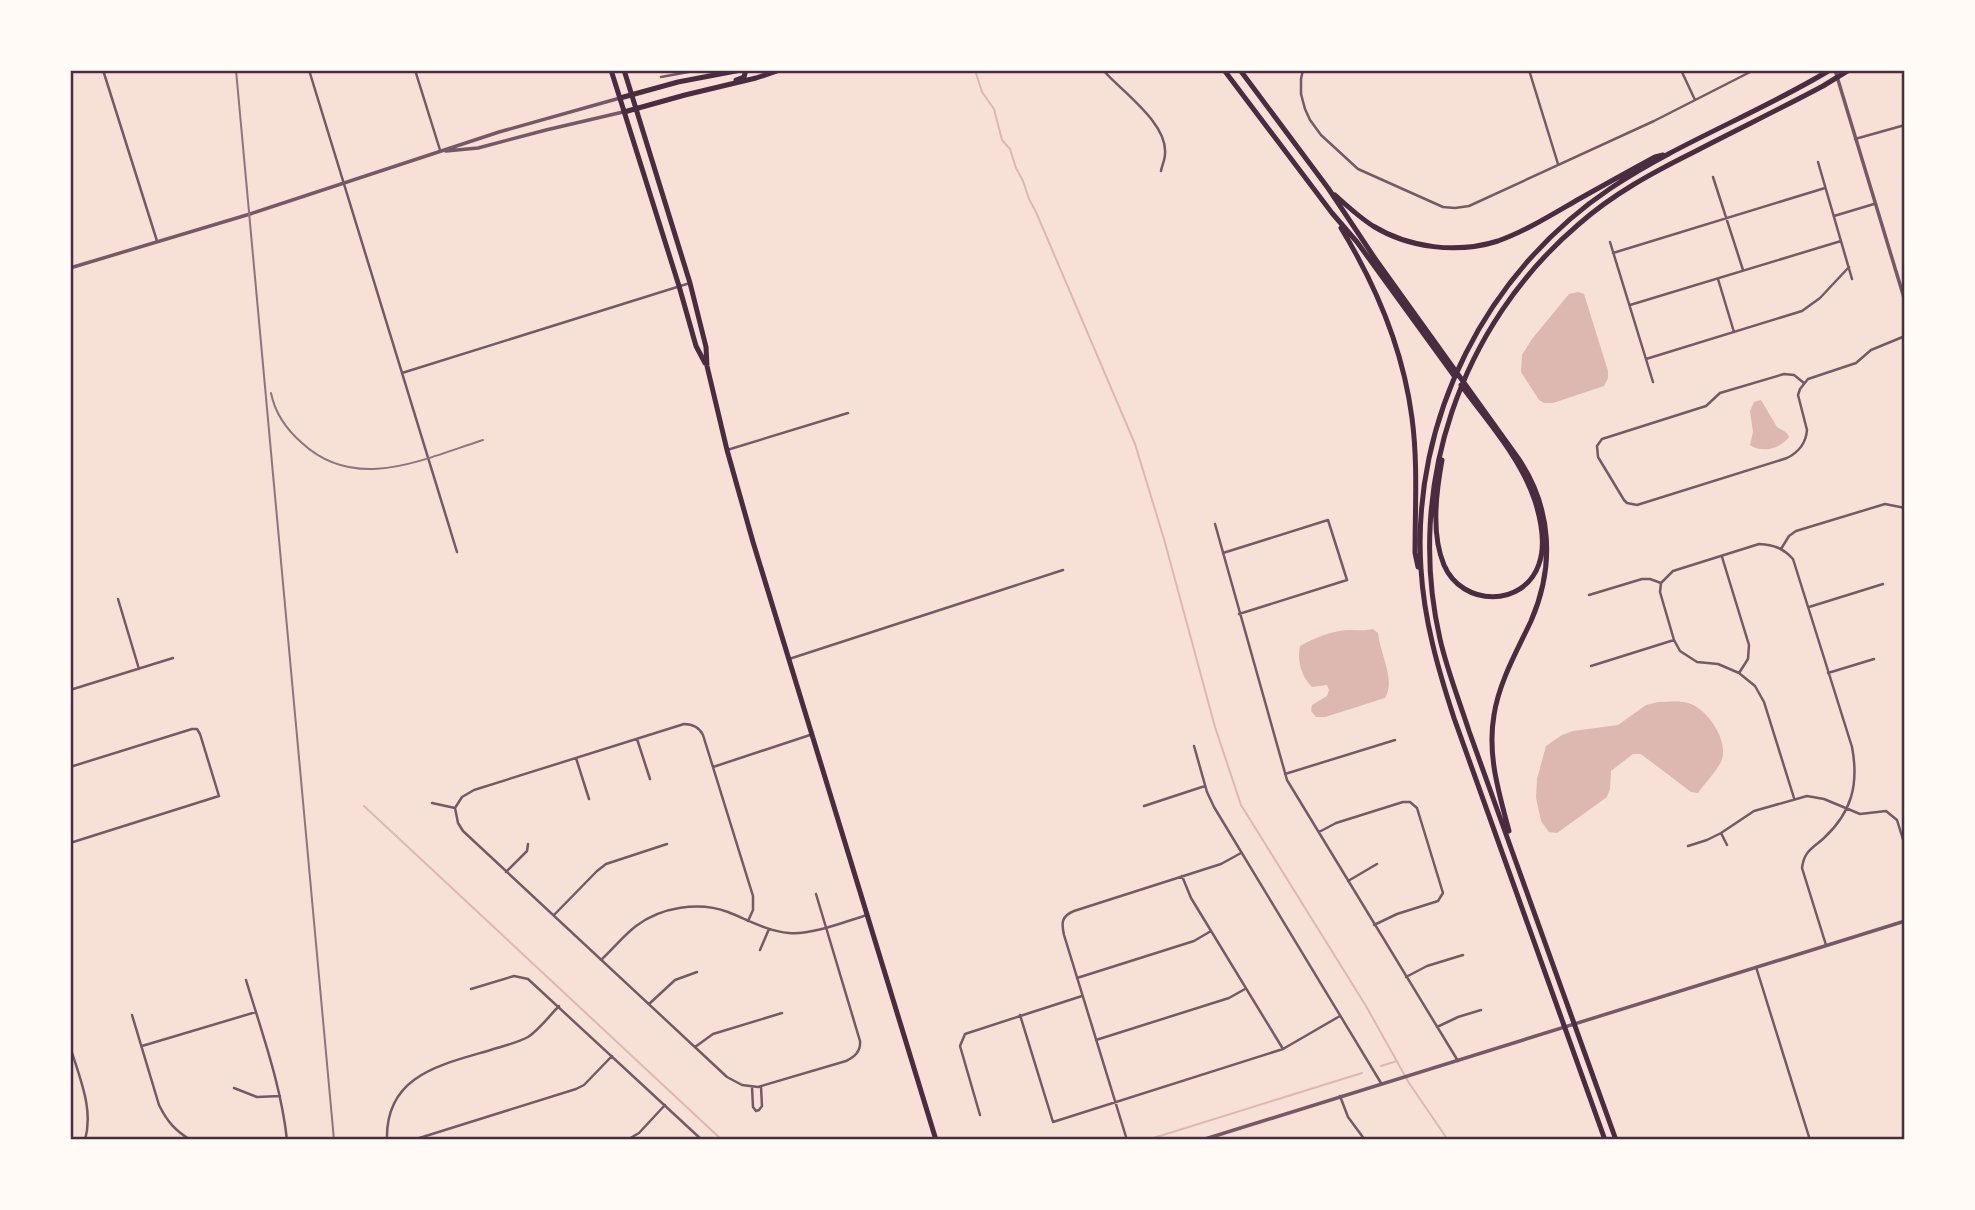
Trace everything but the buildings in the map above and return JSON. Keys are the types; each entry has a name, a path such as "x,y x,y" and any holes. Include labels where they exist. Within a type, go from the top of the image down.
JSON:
{"main road":[{"path":"611,70 696,346 706,366 727,450 789,659 936,1140"},
{"path":"624,70 690,283 706,347 706,366"},
{"path":"620,99 678,82 744,70 744,77 711,86 700,92"},
{"path":"756,78 762,70"},
{"path":"624,112 780,70"},
{"path":"1224,70 1357,242 1527,470 1538,497 1546,531 1548,561 1539,600 1504,681 1492,730 1496,780 1517,864"},
{"path":"1241,70 1328,188 1446,362"},
{"path":"1422,587 1422,506 1432,443 1461,362 1482,323 1518,271 1555,231 1611,188 1675,151 1832,70"},
{"path":"1616,1140 1451,678 1436,615 1430,553 1432,503 1439,459 1453,406 1483,340 1510,298 1536,265 1580,222 1656,171 1823,86 1849,70"},
{"path":"1328,188 1372,226 1389,234 1410,243 1461,248 1496,241 1518,232 1655,157 1675,151"},
{"path":"1332,213 1382,304 1404,371 1414,448 1415,553 1428,626 1445,690 1605,1140"},
{"path":"1453,406 1441,463 1436,507 1440,549 1445,566 1457,584 1478,596 1493,597 1518,590 1534,575 1541,558 1542,534 1536,504 1527,482 1475,401"}],"street":[{"path":"103,70 157,241"},
{"path":"309,70 457,552"},
{"path":"415,70 441,152"},
{"path":"661,77 699,70"},
{"path":"1102,70 1150,117 1163,139 1166,152 1161,171"},
{"path":"1303,70 1301,94 1310,120 1321,135 1358,169 1443,207 1455,208 1469,206 1654,121 1754,70"},
{"path":"1529,70 1558,164"},
{"path":"1681,70 1695,100"},
{"path":"1832,70 1905,300"},
{"path":"70,268 250,214 499,132 620,99"},
{"path":"441,152 478,148 624,112"},
{"path":"1856,139 1905,125"},
{"path":"1818,162 1853,279"},
{"path":"1713,177 1743,270"},
{"path":"1613,253 1825,188"},
{"path":"1834,216 1875,204"},
{"path":"1630,305 1841,241"},
{"path":"1610,242 1653,382"},
{"path":"1646,359 1802,311 1812,306 1849,267"},
{"path":"1718,279 1734,332"},
{"path":"401,373 690,283"},
{"path":"1804,383 1794,375 1784,374 1720,393 1706,406 1602,439 1597,446 1598,457 1627,503 1632,505 1787,458 1798,451 1806,436 1807,430 1798,396 1804,383 1818,375 1856,363 1871,350 1905,336"},
{"path":"727,450 848,413"},
{"path":"1781,549 1789,536 1796,531 1885,504 1905,508"},
{"path":"1223,552 1328,520 1347,580 1240,614"},
{"path":"1215,524 1285,774 1458,1061"},
{"path":"1794,798 1764,702 1755,686 1739,673 1718,664 1697,662 1688,658 1674,640 1660,592 1661,583 1673,571 1759,544 1772,545 1793,559 1852,747 1854,761 1853,793 1846,809 1835,827 1803,858 1802,868 1826,946"},
{"path":"1721,556 1749,645 1748,659 1739,673"},
{"path":"789,659 1063,570"},
{"path":"1589,595 1642,579 1661,583"},
{"path":"1808,607 1883,584"},
{"path":"118,599 139,669"},
{"path":"1591,666 1674,640"},
{"path":"70,690 173,658"},
{"path":"1828,673 1874,659"},
{"path":"748,921 754,902 703,735 696,727 684,724 474,790 462,797 455,808 457,823 463,831 727,1077 742,1085 761,1087 804,1074 851,1059 859,1049 860,1041 816,894"},
{"path":"70,767 197,729 219,796 70,844"},
{"path":"713,766 812,735"},
{"path":"637,739 650,779"},
{"path":"1285,774 1395,740"},
{"path":"1194,746 1214,807 1383,1083"},
{"path":"576,758 589,799"},
{"path":"1144,806 1205,786"},
{"path":"1688,846 1721,833 1754,811 1807,796 1817,797 1860,814 1886,811 1892,814 1897,820 1905,846"},
{"path":"1318,832 1336,823 1403,802 1411,803 1417,808 1443,893 1438,901 1397,914 1374,925"},
{"path":"432,803 455,808"},
{"path":"1721,833 1727,845"},
{"path":"506,872 527,851 528,844"},
{"path":"554,915 606,864 667,844"},
{"path":"1127,1140 1062,928 1063,919 1074,911 1221,864 1241,853"},
{"path":"1348,881 1377,864"},
{"path":"1182,876 1189,894 1283,1049"},
{"path":"601,960 638,925 654,916 693,906 715,908 769,929 799,933 867,915"},
{"path":"1202,1140 1905,921"},
{"path":"760,950 769,929"},
{"path":"1077,978 1194,941 1211,931"},
{"path":"1406,977 1427,966 1463,955"},
{"path":"1756,967 1810,1140"},
{"path":"649,1004 675,980 697,972"},
{"path":"471,989 510,977 522,976 528,979 702,1140"},
{"path":"246,980 280,1096 287,1140"},
{"path":"1096,1040 1228,998 1245,988"},
{"path":"980,1115 961,1052 962,1037 973,1030 1082,996"},
{"path":"387,1140 388,1122 397,1098 411,1081 428,1070 528,1037 559,1006"},
{"path":"1437,1027 1480,1010"},
{"path":"141,1046 256,1012"},
{"path":"695,1047 713,1034 782,1013"},
{"path":"132,1015 164,1116 179,1133 191,1140"},
{"path":"1020,1015 1053,1122 1283,1049 1340,1016"},
{"path":"70,1046 88,1107 85,1140"},
{"path":"413,1140 576,1089 584,1085 612,1056"},
{"path":"752,1087 753,1107 757,1111 762,1106 761,1087"},
{"path":"234,1088 257,1097 280,1096"},
{"path":"1340,1096 1348,1118 1365,1140"},
{"path":"627,1140 639,1133 665,1105"}],"shaded area":[{"path":"1569,294 1584,294 1608,378 1604,386 1553,403 1544,403 1539,400 1521,372 1522,355"},
{"path":"1761,400 1777,427 1789,437 1776,447 1760,449 1750,445 1753,432 1750,411 1754,402"},
{"path":"1373,629 1378,633 1388,675 1385,698 1325,717 1316,717 1311,711 1312,705 1327,696 1329,690 1327,685 1312,687 1305,678 1300,663 1300,646 1337,631"},
{"path":"1658,702 1691,704 1705,713 1720,737 1723,746 1721,762 1698,793 1691,792 1641,754 1633,754 1611,771 1607,797 1557,833 1549,832 1541,821 1536,798 1537,779 1546,746 1573,731 1618,725 1646,705"}],"waterway":[{"path":"975,70 982,92 994,109 1002,140 1010,149 1135,444 1215,727 1241,805 1366,1006 1409,1083 1448,1140"},
{"path":"364,806 722,1140"},
{"path":"1381,1066 1397,1061"},
{"path":"1147,1140 1362,1073"}],"railway":[{"path":"236,70 334,1140"},
{"path":"271,393 287,427 302,443 323,458 345,466 367,469 390,467 437,456 483,440"}]}
